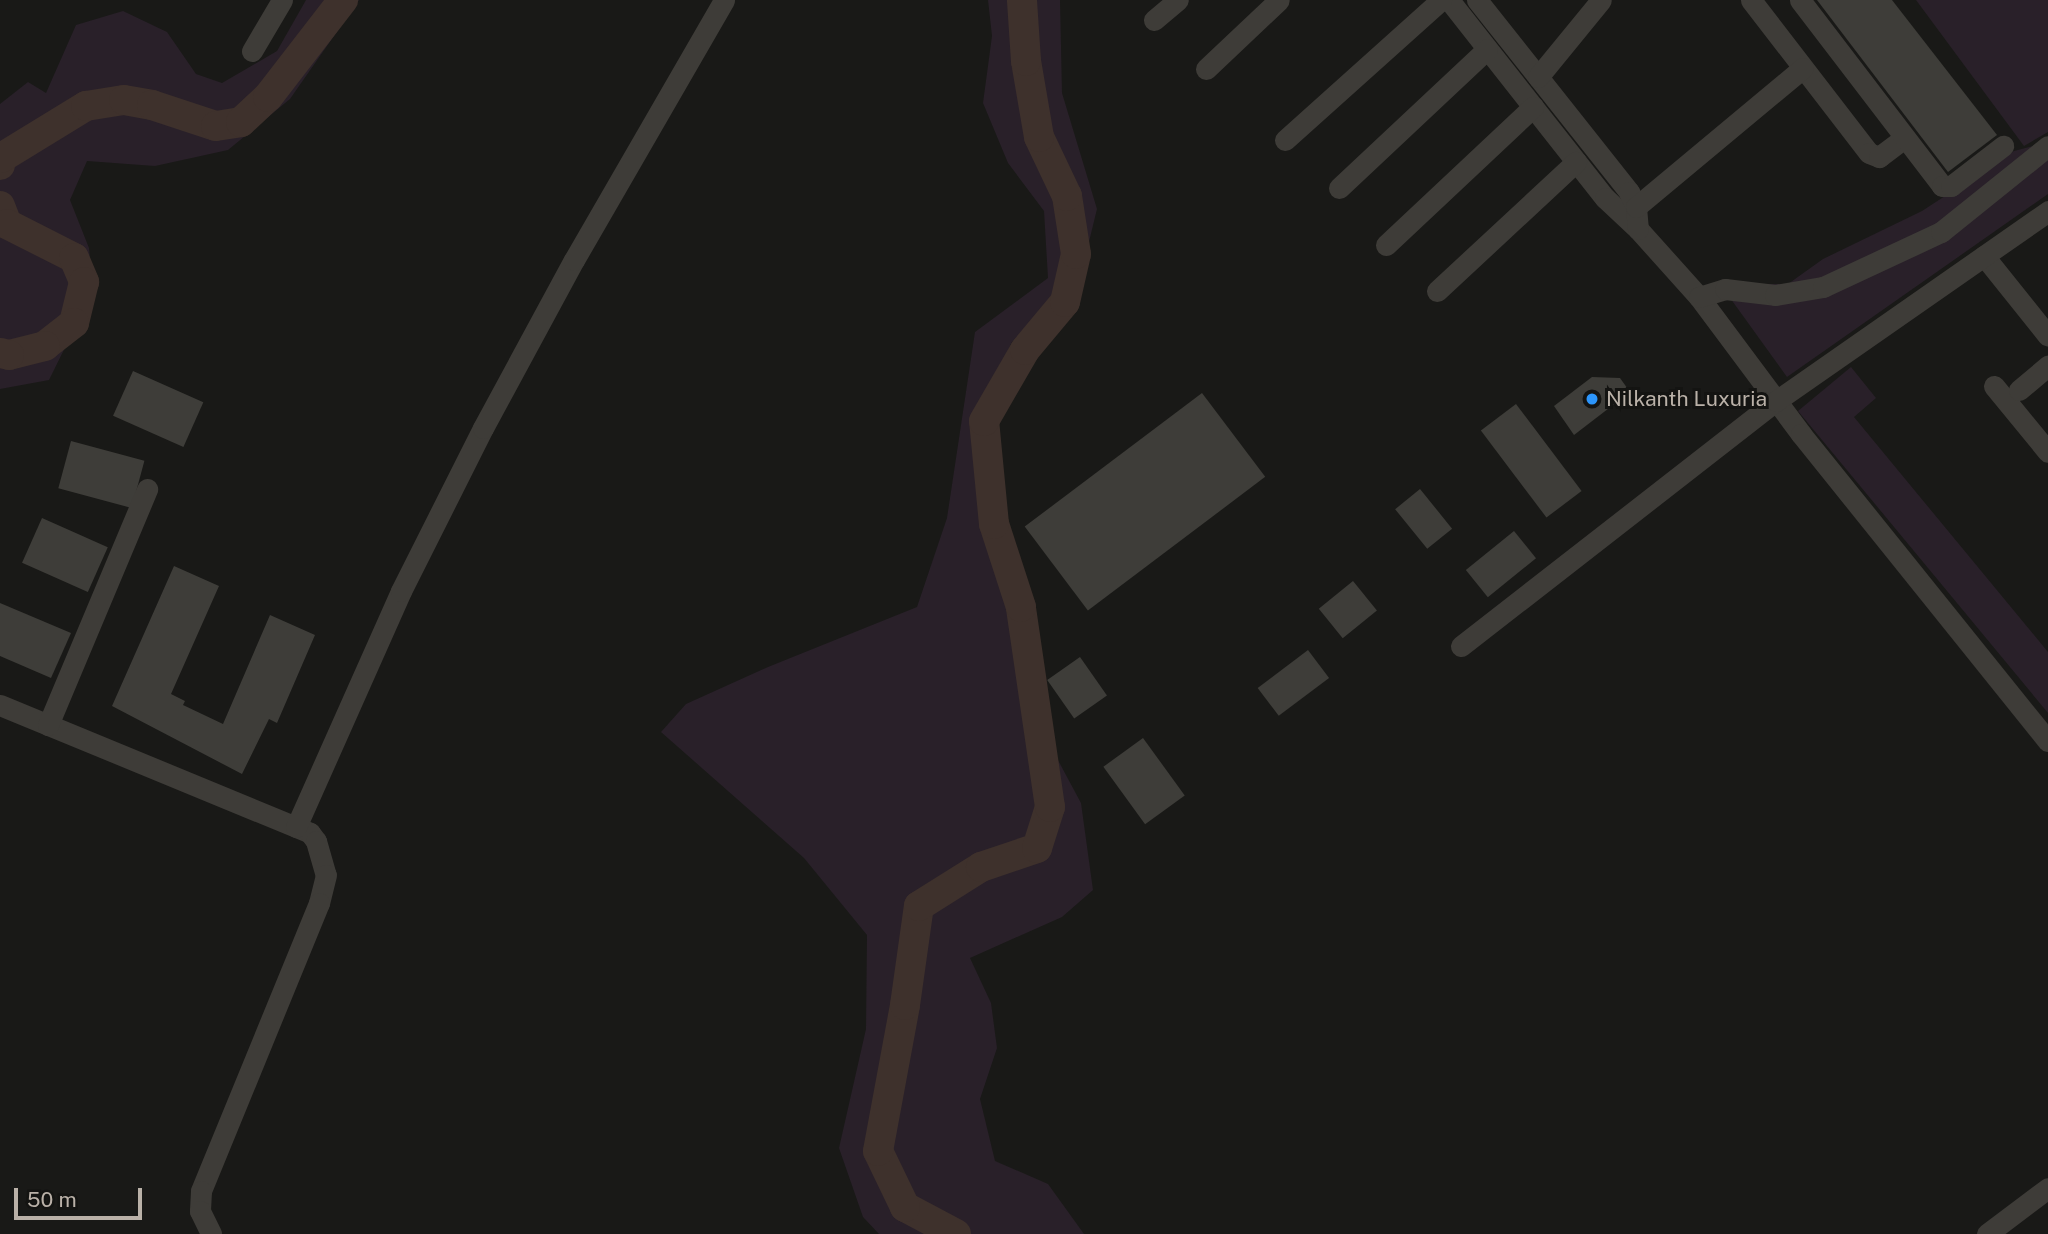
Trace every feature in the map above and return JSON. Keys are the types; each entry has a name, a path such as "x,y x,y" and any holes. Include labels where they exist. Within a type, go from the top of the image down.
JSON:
{"street":[{"path":"252,51 282,0"},
{"path":"296,827 401,591 483,428 581,248 724,0"},
{"path":"1154,20 1178,0"},
{"path":"1206,69 1279,0"},
{"path":"1285,140 1441,0"},
{"path":"1449,0 1605,198 1638,229 1699,296 1776,401 2048,741"},
{"path":"1477,0 1629,192 1636,207 1638,229"},
{"path":"1538,77 1601,0"},
{"path":"1800,0 1936,181 1947,187 2003,146"},
{"path":"1754,1 1869,153 1880,157 1904,138"},
{"path":"1339,188 1487,49"},
{"path":"1636,207 1803,68"},
{"path":"1386,245 1533,107"},
{"path":"1699,296 1725,289 1775,295 1823,287 1941,232 2048,146"},
{"path":"1437,291 1576,162"},
{"path":"1461,646 1776,401 2048,211"},
{"path":"1984,256 2048,336"},
{"path":"2019,390 2048,366"},
{"path":"1994,386 2048,452"},
{"path":"48,725 148,489"},
{"path":"0,705 310,833 316,841 326,875 319,903 201,1191 200,1211 211,1234"},
{"path":"1987,1234 2048,1188"}],"shaded area":[{"path":"306,0 359,0 290,99 228,150 155,166 87,161 70,200 89,248 93,291 49,380 0,389 0,104 28,82 46,93 76,25 123,11 167,32 196,74 222,83 277,51"},
{"path":"988,0 1060,0 1062,93 1097,209 1076,295 1012,342 977,418 981,478 1023,695 1081,803 1093,890 1062,917 970,958 991,1003 997,1048 980,1099 995,1161 1048,1184 1084,1234 879,1234 863,1217 839,1148 866,1029 867,935 804,858 661,732 686,704 768,667 917,607 947,518 975,332 1048,278 1044,211 1008,163 983,103 992,36"},
{"path":"1916,0 2048,0 2048,132 2024,146"},
{"path":"2048,142 2048,194 1787,377 1720,284 1788,284 1823,259 1922,211 2014,151"},
{"path":"1851,367 1876,398 1854,417 2048,652 2048,713 1798,411"}],"building":[{"path":"1817,0 1892,0 1997,135 1948,172"},
{"path":"133,371 203,402 183,447 113,416"},
{"name":"Nilkanth Luxuria","path":"1592,377 1620,378 1630,392 1574,435 1554,406"},
{"path":"1202,393 1265,477 1088,610 1025,527"},
{"path":"1516,404 1582,491 1546,518 1481,430"},
{"path":"71,441 144,461 132,508 58,488"},
{"path":"1420,489 1452,529 1427,549 1395,509"},
{"path":"42,518 108,547 88,592 22,563"},
{"path":"1514,531 1536,558 1488,597 1466,570"},
{"path":"174,566 219,586 171,694 185,701 183,705 223,724 270,615 315,635 277,723 269,719 242,774 112,706"},
{"path":"1353,581 1377,611 1343,638 1319,609"},
{"path":"0,603 71,633 51,678 0,656"},
{"path":"1308,650 1329,678 1279,716 1258,688"},
{"path":"1080,657 1107,696 1074,718 1047,680"},
{"path":"1143,738 1185,795 1145,824 1103,767"}],"waterway":[{"path":"0,165 1,158 86,106 124,100 152,105 216,126 241,122 268,97 343,0"},
{"path":"956,1234 905,1207 878,1151 905,1005 919,906 981,867 1037,848 1050,807 1021,607 994,524 984,421 1025,350 1065,302 1076,254 1067,196 1039,137 1026,61 1022,0"},
{"path":"0,206 7,224 74,258 84,282 74,323 45,346 9,355 0,353"}],"place":[{"name":"Nilkanth Luxuria","path":"1592,399"}]}
